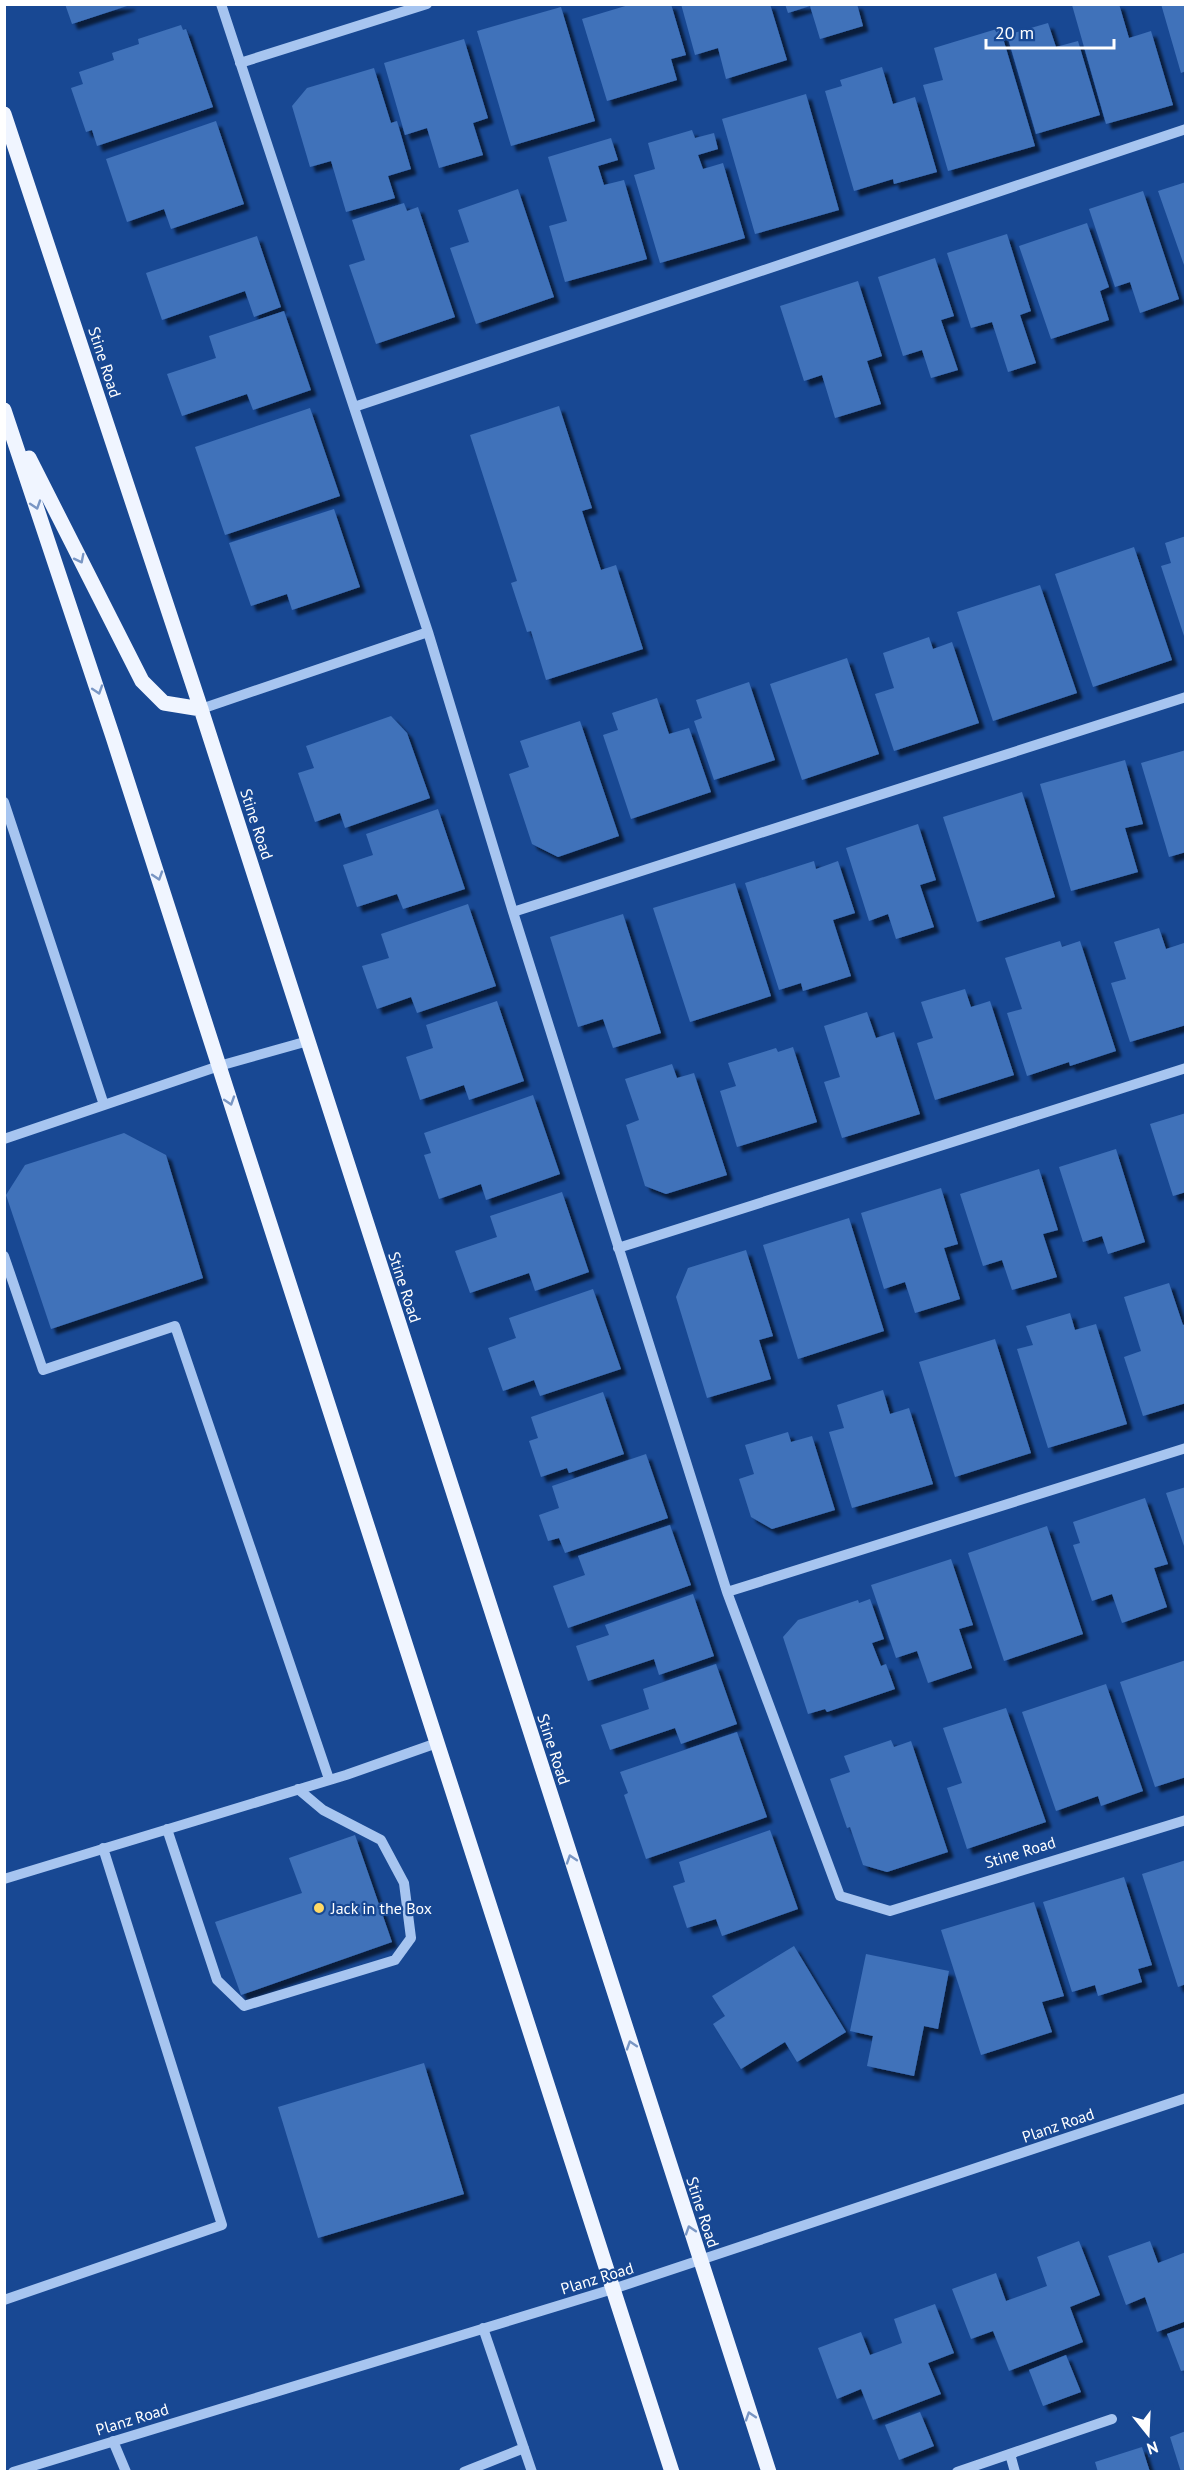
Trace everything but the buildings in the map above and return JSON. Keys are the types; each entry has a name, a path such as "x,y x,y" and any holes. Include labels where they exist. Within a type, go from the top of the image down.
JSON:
{"main road":[{"name":"Stine Road","path":"4,114 201,709 768,2472"},
{"path":"5,411 142,681 164,703 201,709"},
{"path":"5,411 114,737 672,2472"}],"street":[{"name":"Stine Road","path":"221,4 428,632 513,912 727,1592 840,1896 890,1911 1185,1820"},
{"path":"240,63 427,4"},
{"path":"354,407 1185,129"},
{"path":"201,709 428,632"},
{"path":"513,912 1185,697"},
{"path":"4,802 104,1105"},
{"path":"4,1139 219,1066 308,1041"},
{"path":"618,1248 1185,1068"},
{"path":"4,1256 43,1370 175,1326 329,1779"},
{"path":"727,1592 1185,1448"},
{"path":"4,1879 298,1789 436,1743"},
{"path":"167,1829 217,1980 244,2006 395,1960 411,1938 404,1883 381,1840 323,1810 298,1789"},
{"path":"4,2300 222,2225 103,1848"},
{"name":"Planz Road","path":"13,2472 613,2289 1185,2098"},
{"path":"483,2328 532,2472"},
{"path":"957,2472 1112,2419"},
{"path":"113,2441 126,2472"},
{"path":"464,2472 524,2448"},
{"path":"1010,2454 1015,2472"}],"place":[{"name":"Jack in the Box","path":"319,1908"}]}
